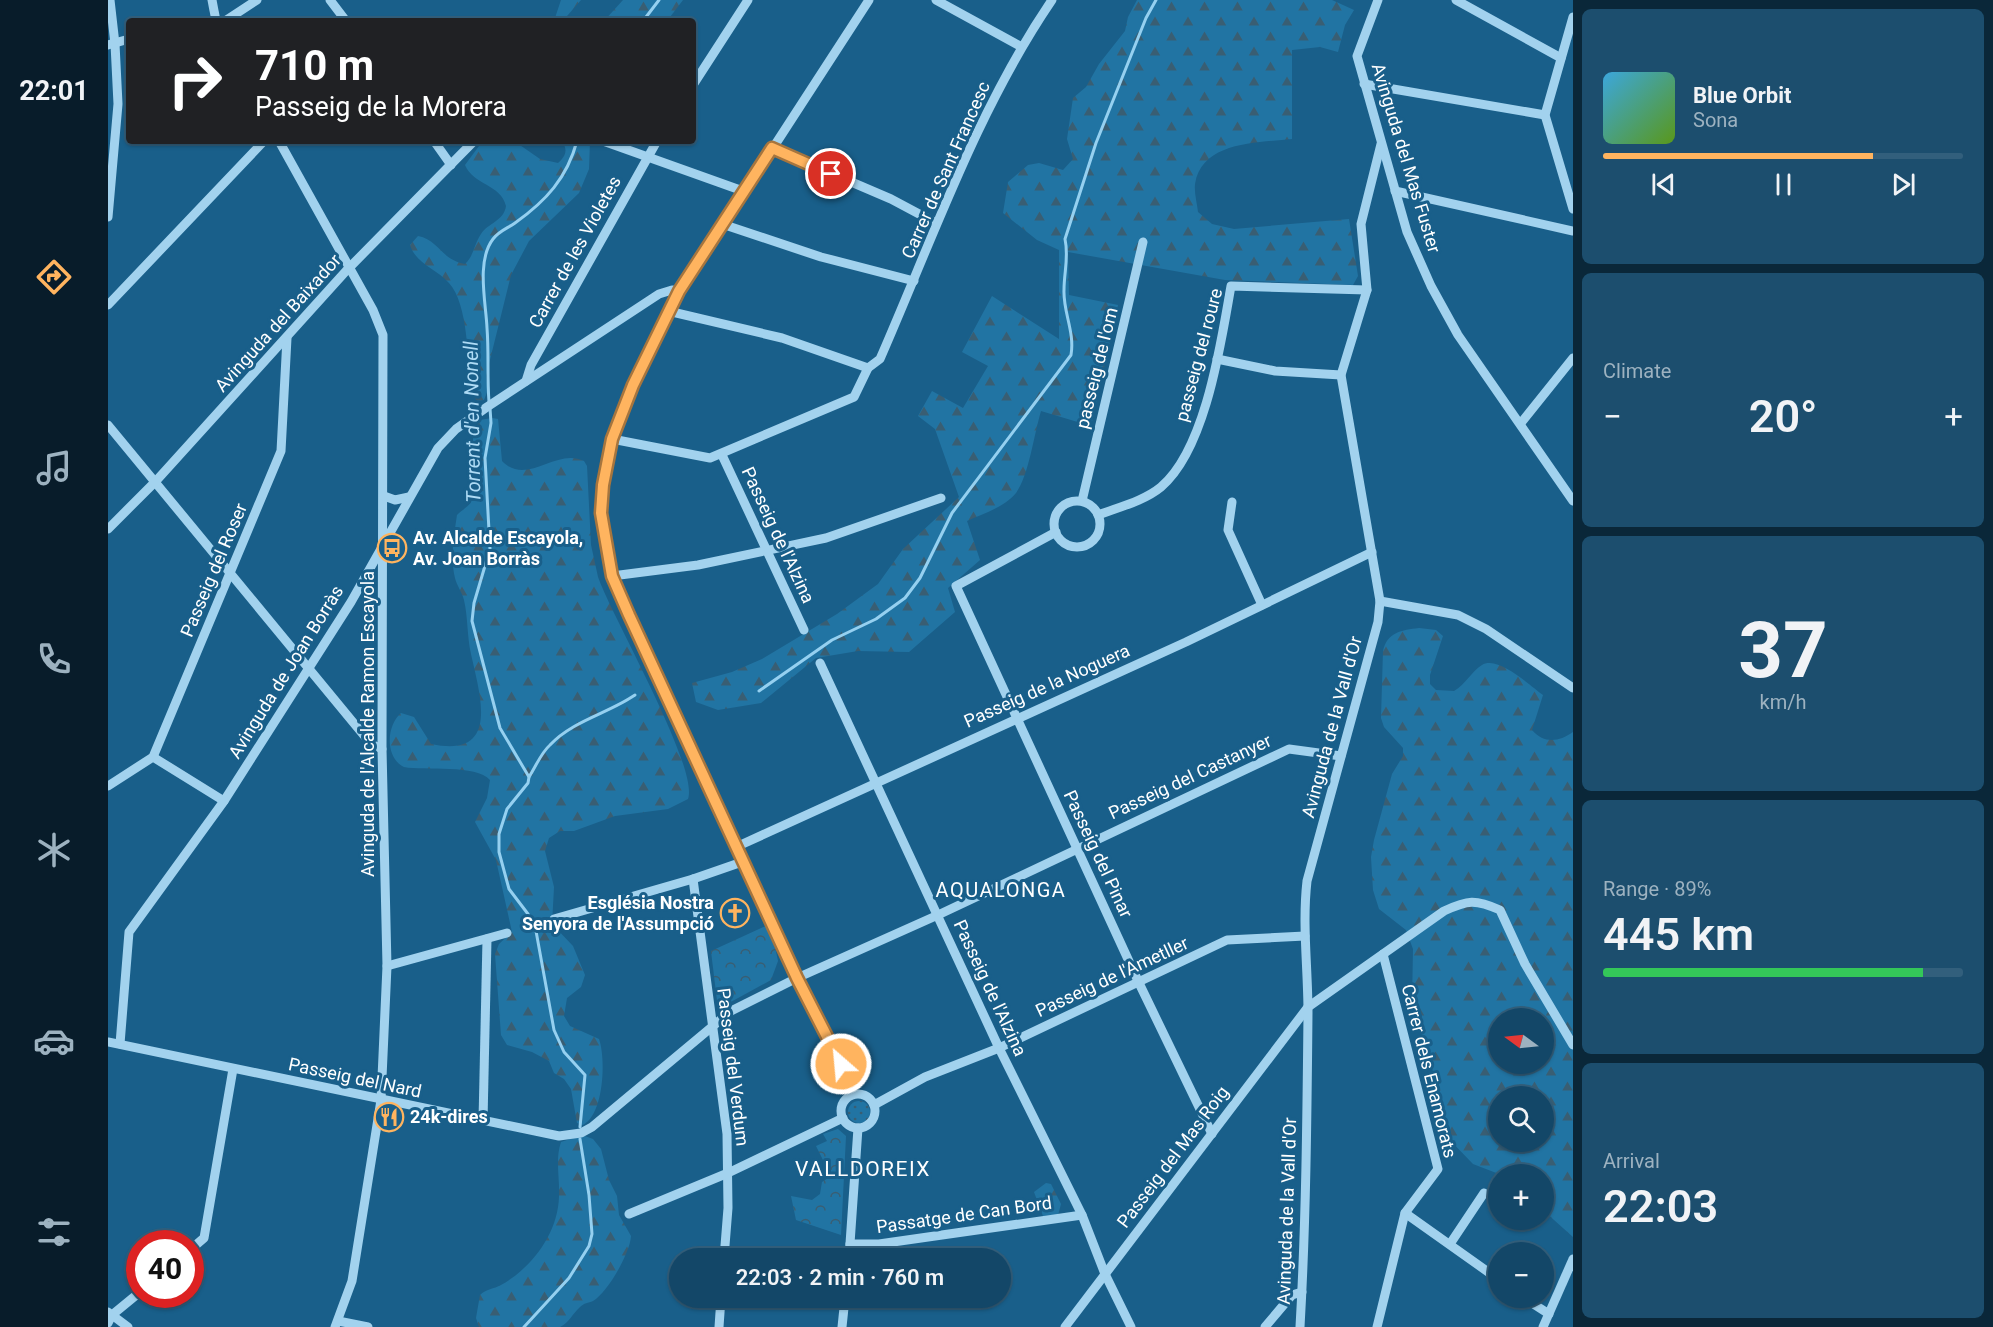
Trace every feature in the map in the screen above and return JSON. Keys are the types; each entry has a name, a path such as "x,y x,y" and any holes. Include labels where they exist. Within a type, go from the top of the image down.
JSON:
{"street":[{"path":"108,217 118,104 110,0"},
{"path":"212,0 215,18"},
{"path":"230,18 257,0"},
{"path":"330,0 344,18"},
{"path":"696,80 747,0"},
{"path":"854,1094 742,862 612,576 601,513 603,485 612,439 633,385 668,311 743,191 869,0"},
{"path":"936,0 1020,46"},
{"name":"Carrer de Sant Francesc","path":"868,368 880,359 936,223 1020,46 1052,0"},
{"name":"Avinguda del Mas Fuster","path":"1378,0 1357,56 1407,232 1431,286 1458,335 1573,501"},
{"path":"1456,0 1561,58"},
{"path":"1573,16 1545,115 1568,175 1573,209"},
{"path":"1364,84 1545,115"},
{"path":"108,305 261,144"},
{"name":"Avinguda de l'Alcalde Ramon Escayola","path":"281,144 348,269 374,310 383,335 382,749 387,966 381,1100 352,1281 337,1324"},
{"path":"436,144 451,165"},
{"name":"Avinguda del Baixador","path":"108,529 156,481 348,269 471,144"},
{"path":"611,144 743,191"},
{"name":"Carrer de les Violetes","path":"526,381 531,365 655,144"},
{"name":"Avinguda de la Vall d'Or","path":"1299,1327 1306,1229 1308,1007 1305,936 1307,881 1378,622 1380,601 1341,375 1367,290 1361,224 1381,144"},
{"path":"772,148 891,199 936,223"},
{"path":"1395,191 1573,231"},
{"path":"722,224 821,257 914,281"},
{"name":"passeig de l'om","path":"1082,501 1143,242"},
{"name":"passeig del roure","path":"1098,515 1146,496 1161,487 1179,466 1190,447 1217,359 1231,286 1367,290"},
{"name":"Avinguda de Joan Borràs","path":"120,1044 129,932 225,801 369,570 438,448 456,429 526,381 660,294 672,290 679,291"},
{"path":"612,439 699,457 710,458 722,455 854,397 868,368 782,338 668,311"},
{"name":"Passeig del Roser","path":"153,757 232,573 281,451 287,338"},
{"path":"1521,423 1573,358"},
{"path":"1217,359 1275,371 1341,375"},
{"path":"108,425 371,744 382,749"},
{"name":"Passeig de l'Alzina","path":"722,455 804,630"},
{"path":"384,496 395,500 409,497"},
{"path":"612,576 698,565 826,538 941,498"},
{"path":"1082,501 1089,504 1098,515 1099,531 1086,545 1072,546 1065,543 1056,532 1055,517 1067,503 1082,501"},
{"path":"1232,502 1228,530 1262,605"},
{"name":"Passeig del Pinar","path":"1056,532 956,586 1138,983 1212,1134"},
{"name":"Passeig de la Noguera","path":"736,847 1262,605 1371,552"},
{"path":"369,570 378,572 384,577"},
{"path":"1380,601 1458,615 1486,629 1573,688"},
{"name":"Passeig de l'Alzina","path":"820,663 999,1048 1082,1215 1105,1274 1131,1327"},
{"name":"Passeig del Castanyer","path":"797,978 938,915 1289,748 1341,756"},
{"path":"108,786 153,757 225,801"},
{"path":"555,919 693,879 742,862"},
{"name":"Passeig del Verdum","path":"693,879 727,1134 728,1173 724,1248"},
{"name":"Passeig del Mas Roig","path":"1065,1327 1308,1007 1444,910 1466,901 1484,903 1500,910 1525,964 1573,1044"},
{"path":"387,966 507,933"},
{"name":"Passeig de l'Ametller","path":"874,1105 925,1077 999,1048 1227,940 1305,936"},
{"path":"483,1121 487,939"},
{"name":"Carrer dels Enamorats","path":"1377,1327 1405,1213 1438,1169 1383,954"},
{"name":"Passeig del Nard","path":"108,1042 559,1136 581,1133 731,1011 797,978"},
{"path":"204,1238 233,1069"},
{"path":"854,1094 864,1095 874,1105 872,1121 858,1128 849,1125 843,1118 843,1104 854,1094"},
{"path":"629,1214 728,1173 843,1118"},
{"path":"850,1248 858,1128"},
{"path":"1450,1244 1484,1193"},
{"path":"1405,1213 1488,1272"},
{"name":"Passatge de Can Bord","path":"850,1244 879,1244 1082,1215"},
{"path":"1542,1327 1573,1259"},
{"path":"1265,1327 1292,1295 1302,1292"},
{"path":"126,1303 109,1317 128,1327"},
{"path":"719,1327 720,1308"},
{"path":"842,1327 844,1308"},
{"path":"1540,1308 1549,1314"},
{"path":"337,1324 368,1327"}],"green space":[{"path":"561,0 581,0 567,16 555,18"},
{"path":"623,0 683,0 669,18 607,18"},
{"path":"1137,0 1332,0 1354,10 1345,25 1338,52 1320,47 1292,50 1292,139 1248,144 1220,152 1208,159 1200,170 1195,184 1198,212 1212,224 1234,229 1349,219 1358,276 1353,285 1225,280 1068,252 1069,295 1118,305 1091,426 1041,411 1028,465 1016,493 1000,506 967,521 980,560 948,588 955,612 909,652 858,651 816,658 761,703 718,710 696,702 692,683 732,672 762,659 837,614 878,584 903,549 959,497 935,429 918,416 932,391 963,408 988,366 962,352 992,296 1059,339 1059,250 1037,240 1003,213 1008,182 1028,165 1039,163 1063,170 1073,159 1067,139 1073,98 1086,87 1099,64 1125,31 1128,17"},
{"path":"481,144 518,144 540,159 558,163 565,153 564,144 590,144 589,169 579,193 529,241 511,275 486,376 488,390 484,400 477,401 469,391 464,319 455,292 444,278 417,257 410,245 418,236 425,238 450,258 465,264 484,230 499,219 505,211 506,206 499,193 474,177 465,165"},
{"path":"498,419 502,461 512,468 532,469 573,458 584,461 587,466 591,545 598,577 668,726 681,757 688,782 688,799 668,809 615,816 574,831 560,831 549,838 545,851 554,887 552,924 573,946 585,975 581,987 567,998 564,1016 570,1026 599,1039 601,1048 603,1072 599,1098 590,1119 583,1125 577,1123 571,1089 564,1079 554,1073 549,1061 532,1052 507,1045 501,1035 495,954 499,944 512,932 496,860 475,822 487,798 490,780 483,775 462,770 404,767 393,757 390,742 392,726 401,713 414,717 431,744 453,746 468,742 477,733 481,720 481,704 464,600 454,570 453,546 457,515 470,504 477,483 473,451 475,430 480,420"},
{"path":"1419,628 1436,630 1443,636 1430,675 1430,684 1436,690 1454,691 1482,665 1496,664 1514,673 1543,695 1532,730 1537,735 1552,740 1573,732 1573,1237 1554,1220 1554,1164 1488,1164 1488,1170 1473,1164 1447,1137 1440,1094 1412,1004 1413,949 1406,930 1379,909 1373,890 1371,857 1374,840 1392,774 1403,756 1403,748 1384,727 1381,718 1383,651 1388,640 1401,631"},
{"path":"770,924 778,961 771,980 718,1009 711,951"},
{"path":"859,1101 867,1104 870,1112 867,1120 859,1123 851,1120 848,1112 851,1104"},
{"path":"838,1129 846,1136 841,1235 796,1220 791,1196 812,1200 820,1194 822,1182 831,1176 816,1146 827,1141 823,1134"},
{"path":"582,1135 593,1139 601,1149 609,1180 617,1196 619,1215 631,1236 627,1252 617,1272 599,1296 582,1306 560,1327 479,1327 476,1318 480,1295 501,1285 523,1269 533,1259 548,1236 557,1210 558,1156 561,1142"},
{"path":"1046,1183 1051,1184 1061,1204 1058,1215 1043,1216 1034,1192"}],"waterway":[{"name":"Torrent d'en Nonell","path":"645,18 659,0"},
{"path":"759,691 832,640 876,619 905,598 920,578 952,513 1071,355 1071,338 1064,298 1067,252 1065,239 1096,143 1146,18 1156,0"},
{"name":"Torrent d'en Nonell","path":"489,402 488,337 483,282 488,248 498,234 526,215 554,188 576,144"},
{"name":"Torrent d'en Nonell","path":"490,408 491,423 485,458 490,549 474,603 472,621 500,728 529,777 528,783 507,809 499,834 499,852 509,889 528,914 536,931 554,1030 564,1052 585,1075 580,1127"},
{"path":"529,777 544,752 559,737 580,723 635,695"},
{"name":"Torrent d'en Nonell","path":"524,1327 569,1278 589,1246 592,1234 589,1195 580,1139"}],"place":[{"name":"Av. Alcalde Escayola, Av. Joan Borràs","path":"392,548"},
{"name":"Església Nostra Senyora de l'Assumpció","path":"735,913"},
{"name":"24k-dires","path":"389,1117"}],"district":[{"name":"AQUALONGA","path":"1001,890"},
{"name":"VALLDOREIX","path":"863,1169"}],"route":[{"path":"831,174 772,148 679,291 633,385 612,439 603,485 601,513 612,576 708,789 797,978 841,1064"}]}
